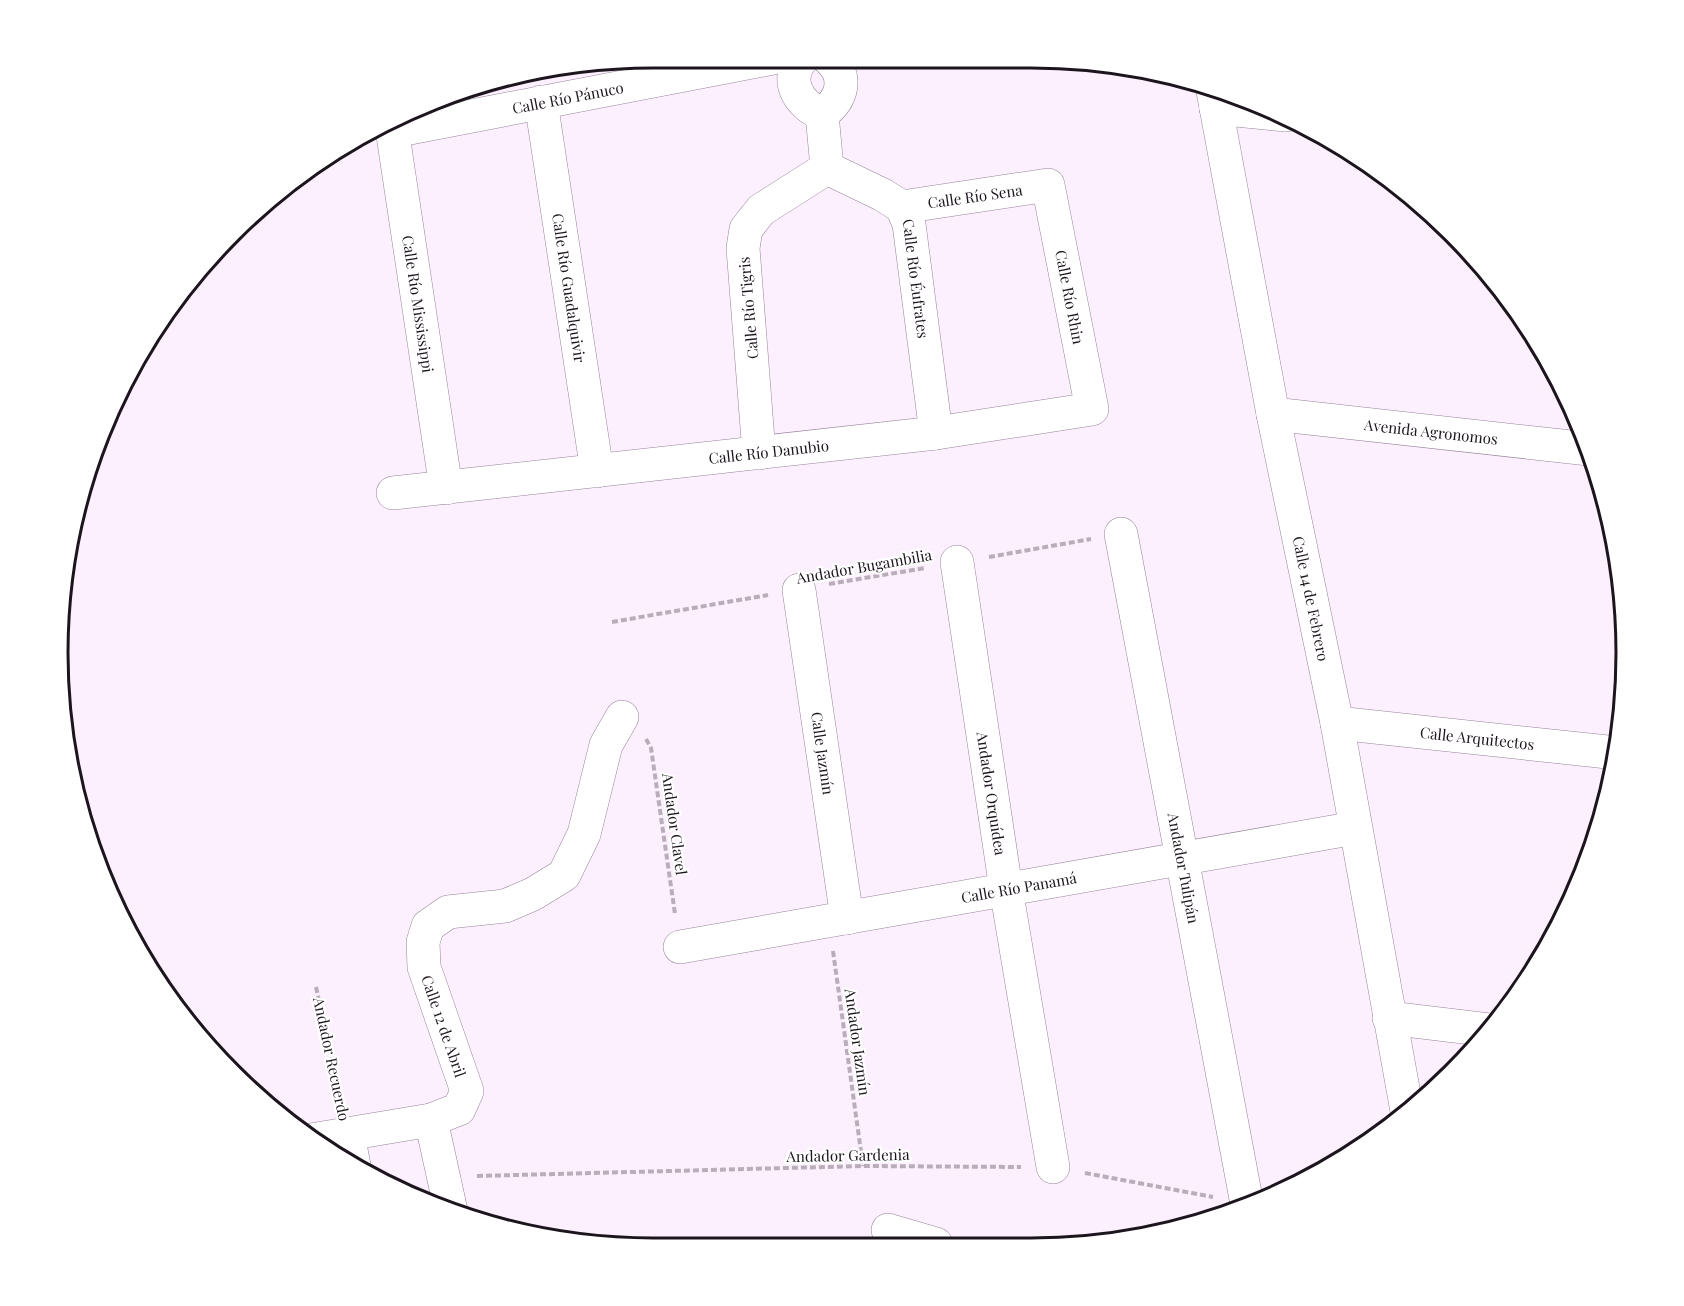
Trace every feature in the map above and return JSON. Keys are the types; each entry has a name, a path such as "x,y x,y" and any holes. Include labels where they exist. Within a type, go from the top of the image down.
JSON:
{"street":[{"name":"Calle Río Pánuco","path":"399,126 720,68"},
{"path":"797,68 794,86 799,99 809,109 822,114"},
{"path":"822,114 834,106 841,93 842,79 837,68"},
{"name":"Calle 14 de Febrero","path":"1214,97 1273,414 1337,723 1405,1103"},
{"name":"Calle Río Guadalquivir","path":"541,102 597,471"},
{"path":"822,114 827,168"},
{"name":"Calle Río Mississippi","path":"392,129 446,488"},
{"name":"Calle Río Éufrates","path":"827,168 883,195 902,207 909,224 936,433"},
{"name":"Calle Río Tigris","path":"759,453 743,248 746,229 761,210 827,168"},
{"name":"Calle Río Sena","path":"902,207 1048,185"},
{"name":"Calle Río Rhin","path":"1048,185 1092,409"},
{"name":"Calle Río Danubio","path":"393,493 936,433 1092,409"},
{"name":"Avenida Agronomos","path":"1273,414 1579,448"},
{"name":"Andador Tulipán","path":"1121,534 1246,1197"},
{"name":"Andador Orquídea","path":"957,562 1006,889 1053,1167"},
{"name":"Calle Jazmín","path":"799,590 838,919"},
{"name":"Calle 12 de Abril","path":"325,1138 431,1120 459,1109 467,1091 424,967 423,942 428,926 448,912 504,906 533,894 564,875 584,834 606,745 622,717"},
{"name":"Calle Arquitectos","path":"1337,723 1607,752"},
{"name":"Calle Río Panamá","path":"680,947 1355,828"},
{"path":"1389,1018 1479,1029"},
{"path":"431,1120 449,1201"},
{"name":"Andador Recuerdo","path":"348,1134 352,1155"},
{"path":"888,1230 915,1238"}],"path":[{"name":"Andador Bugambilia","path":"612,622 1121,534"},
{"name":"Andador Clavel","path":"622,717 639,728 651,748 680,947"},
{"name":"Andador Jazmín","path":"838,919 863,1166"},
{"name":"Andador Recuerdo","path":"316,987 348,1134"},
{"name":"Andador Gardenia","path":"444,1177 863,1166 1053,1167 1234,1202"}]}
